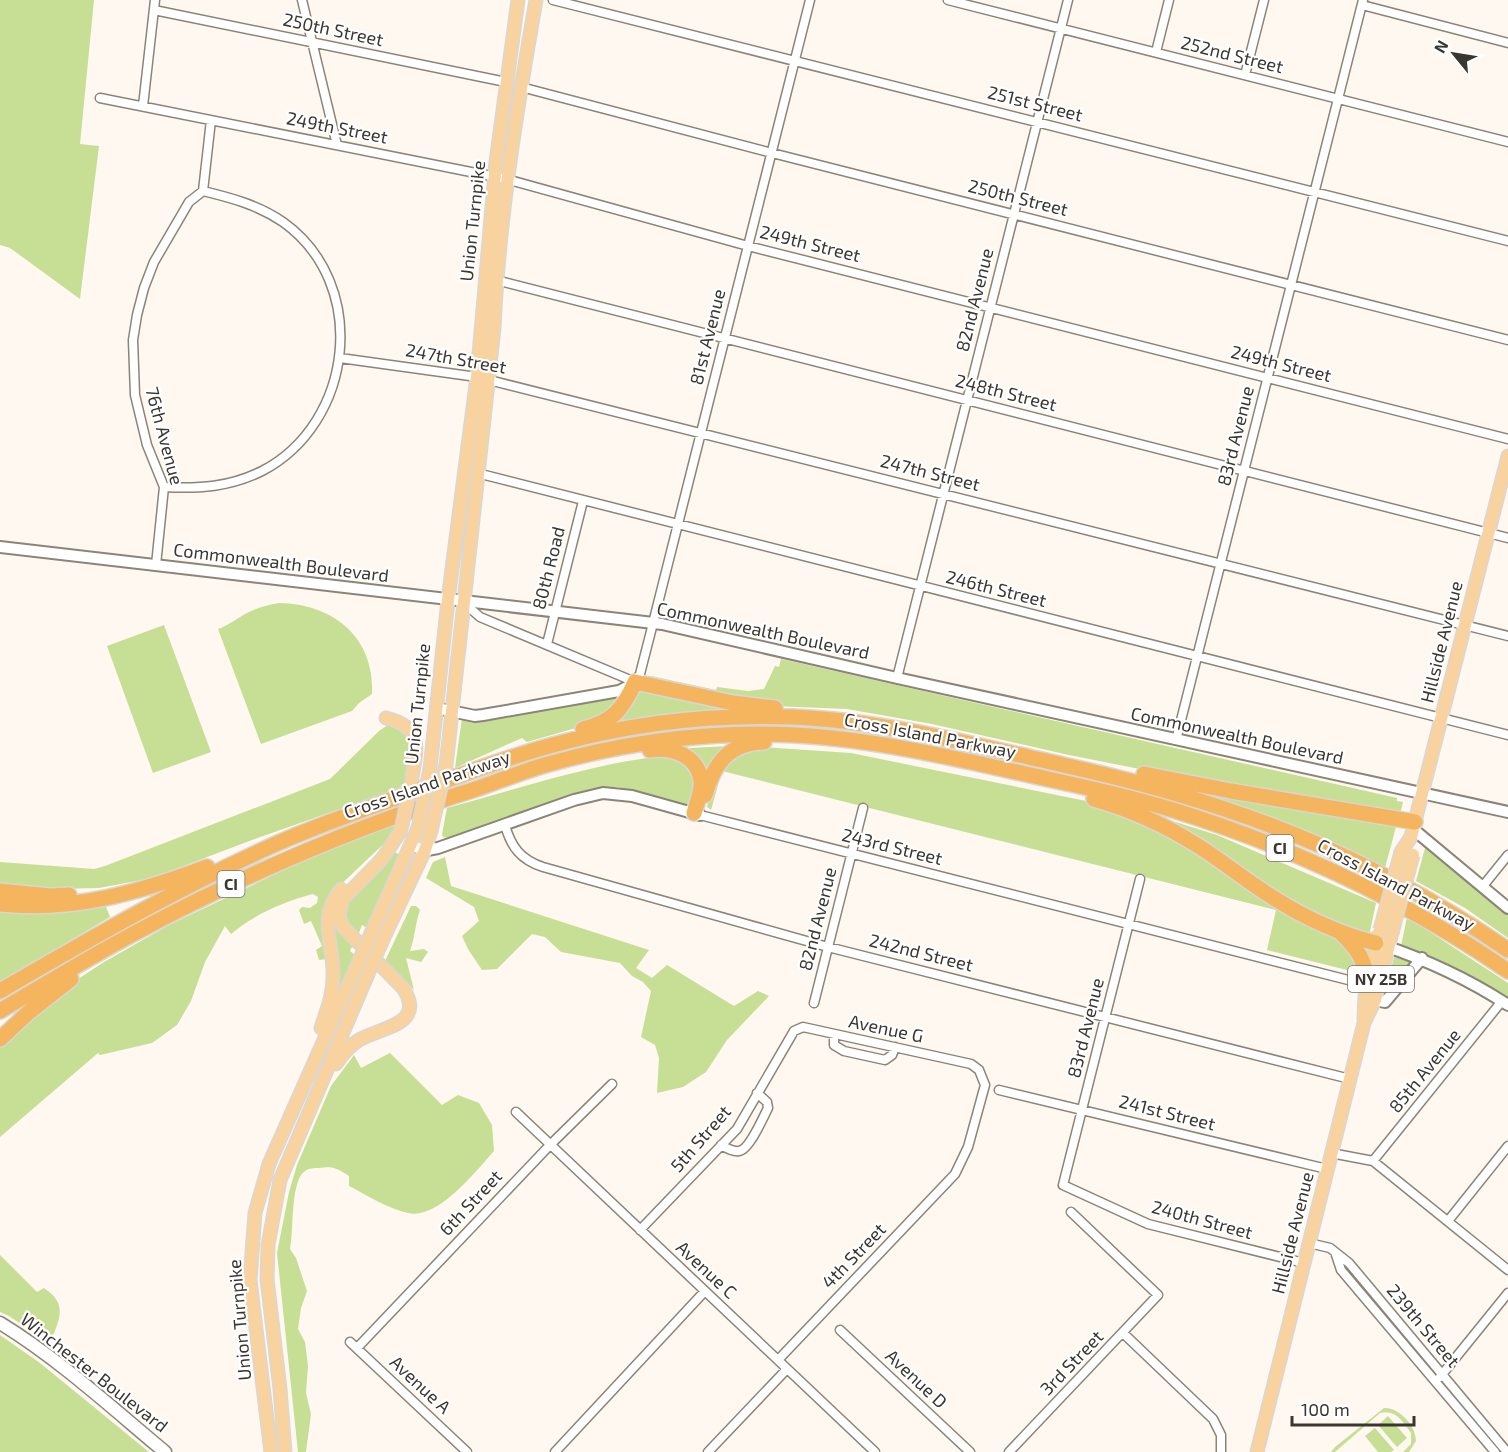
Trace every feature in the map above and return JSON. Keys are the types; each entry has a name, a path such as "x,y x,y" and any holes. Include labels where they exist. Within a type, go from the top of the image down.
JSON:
{"highway":[{"path":"523,754 564,733 593,726 612,717 624,704 635,682 733,703 784,709 824,719"},
{"name":"Cross Island Parkway","path":"0,991 175,892 283,841 336,819 523,754 593,735 675,722 755,717 824,719 913,732 1172,791 1284,829 1356,861 1442,907 1508,950"},
{"name":"Cross Island Parkway","path":"0,1011 130,935 180,909 343,835 454,795 593,753 666,740 761,734 833,738 903,748 1170,809 1259,840 1368,889 1447,933 1508,971"},
{"path":"697,814 714,770 721,759 736,748 755,742 791,743 833,738"},
{"path":"544,766 591,761 659,749 675,751 688,758 699,775 700,791 697,814"},
{"path":"1044,760 1104,766 1413,829"},
{"path":"1032,776 1160,825 1196,844 1285,905 1336,929 1384,938"},
{"path":"0,904 46,906 122,896 158,886 336,819"},
{"path":"0,891 50,896 95,893 157,883 209,866"},
{"path":"0,1039 57,989 180,909"},
{"path":"1336,929 1361,958 1367,969 1368,985"}],"main road":[{"name":"Union Turnpike","path":"271,1452 250,1280 255,1213 269,1164 303,1082 418,828 430,769 448,600 482,378 494,328 506,82 518,0"},
{"name":"Union Turnpike","path":"285,1452 267,1279 268,1245 280,1180 384,937 425,850 446,766 477,473 482,378 501,178 521,87 536,0"},
{"name":"Hillside Avenue","path":"1364,1023 1368,985 1384,938 1423,793 1508,456"},
{"path":"319,1087 344,1053 358,1040 400,1023 408,1016 410,1005 409,997 403,988 343,927 339,915 343,899 382,858 401,829 416,751 411,729 404,723 386,718"},
{"path":"303,1082 330,1000 333,967 327,927 331,905 339,891 401,829"},
{"name":"Hillside Avenue","path":"1257,1452 1364,1023 1375,1000 1384,938"},
{"name":"Winchester Boulevard","path":"0,1323 51,1359 165,1452"}],"street":[{"path":"143,106 155,0"},
{"path":"302,0 337,145"},
{"path":"524,71 542,0"},
{"name":"251st Street","path":"553,0 1508,241"},
{"name":"81st Avenue","path":"635,682 640,674 810,0"},
{"name":"252nd Street","path":"948,0 1508,142"},
{"name":"82nd Avenue","path":"897,678 1068,0"},
{"path":"1156,52 1169,0"},
{"path":"1245,75 1264,0"},
{"path":"1362,2 1508,43"},
{"name":"83rd Avenue","path":"1176,740 1362,2"},
{"name":"250th Street","path":"154,10 506,82"},
{"name":"250th Street","path":"521,87 1508,340"},
{"name":"249th Street","path":"100,98 501,178 748,246 1508,439"},
{"path":"164,486 206,488 234,482 264,470 287,454 304,438 324,410 331,394 340,358 341,335 335,296 311,249 284,223 263,210 239,200 203,190 211,120"},
{"name":"76th Avenue","path":"156,565 164,486 147,446 135,395 133,340 142,294 155,261 189,202 203,190"},
{"name":"248th Street","path":"496,280 1508,538"},
{"name":"247th Street","path":"340,358 482,378 1508,636"},
{"name":"246th Street","path":"477,473 1508,735"},
{"name":"80th Road","path":"547,644 583,501"},
{"name":"Commonwealth Boulevard","path":"0,547 653,623 1508,812"},
{"path":"463,602 480,617 635,682"},
{"path":"436,708 475,716 483,715 620,691 635,682"},
{"name":"243rd Street","path":"425,850 438,848 574,800 603,793 632,796 1368,985"},
{"name":"82nd Avenue","path":"814,1003 863,808"},
{"name":"242nd Street","path":"505,825 516,851 543,867 828,947 1350,1079"},
{"name":"Cross Island Parkway","path":"1413,829 1508,908"},
{"path":"411,846 425,850"},
{"path":"1483,886 1508,855"},
{"name":"83rd Avenue","path":"1063,1185 1140,879"},
{"path":"1384,938 1455,974 1505,1003"},
{"path":"1375,1000 1385,1002 1422,958"},
{"name":"85th Avenue","path":"1373,1161 1505,1003"},
{"name":"Avenue G","path":"794,1031 803,1027 971,1064"},
{"name":"5th Street","path":"640,1230 737,1129 794,1031"},
{"path":"834,1034 834,1045 844,1051 885,1060 892,1055 895,1047"},
{"name":"4th Street","path":"778,1360 955,1174 968,1147 985,1085 979,1070 971,1064"},
{"name":"6th Street","path":"353,1345 612,1084"},
{"name":"241st Street","path":"999,1089 1327,1170"},
{"path":"721,1145 736,1152 742,1151 748,1144 768,1108 767,1102 758,1093"},
{"name":"Avenue C","path":"516,1112 875,1452"},
{"path":"1448,1221 1508,1146"},
{"path":"1331,1153 1373,1161 1508,1270"},
{"name":"240th Street","path":"1063,1185 1148,1224 1304,1263"},
{"name":"3rd Street","path":"1009,1452 1158,1295 1071,1212"},
{"name":"239th Street","path":"1309,1243 1330,1248 1349,1263 1507,1452"},
{"name":"239th Street","path":"1334,1251 1341,1269 1495,1452"},
{"path":"555,1452 705,1291"},
{"path":"1436,1382 1508,1293"},
{"name":"Avenue D","path":"840,1330 970,1452"},
{"path":"1123,1333 1213,1419 1221,1435 1221,1452"},
{"name":"Avenue A","path":"353,1345 468,1452"},
{"path":"708,1452 787,1369"}],"green space":[{"path":"0,0 94,0 80,144 99,146 80,299 10,248 0,245"},
{"path":"279,603 317,610 333,617 347,628 358,640 366,656 371,674 372,694 352,711 261,744 218,629 253,610"},
{"path":"164,625 211,752 153,773 107,646"},
{"path":"781,659 1397,798 1397,801 1403,802 1400,814 1150,771 932,724 847,709 773,706 651,678 651,676 716,690 717,687 748,691 764,689 775,666 779,667"},
{"path":"640,687 722,708 703,713 618,724 615,718"},
{"path":"622,695 622,702 583,726 527,742 522,738 455,768 462,718 479,721"},
{"path":"388,725 398,727 408,739 409,758 405,786 152,878 99,888 53,889 0,883 0,862 94,869 330,779"},
{"path":"730,746 706,776 689,752 690,748"},
{"path":"761,747 851,753 1091,802 1160,829 1336,935 1353,949 1359,973 1267,950 1276,910 722,771 711,810 707,807 715,779 733,754"},
{"path":"663,756 680,763 691,775 694,790 688,806 617,787 597,788 448,838 443,837 447,808 581,771"},
{"path":"1193,790 1397,823 1385,868 1273,817"},
{"path":"1163,818 1217,835 1376,903 1369,936 1307,910 1265,886"},
{"path":"397,823 393,835 334,891 327,959 319,960 316,950 322,946 311,921 304,924 299,910 302,907 310,908 317,903 318,897 313,894 270,910 231,934 225,926 205,962 191,1001 177,1025 152,1043 100,1055 98,1053 0,1137 0,1043 52,996 104,962 169,925 328,849"},
{"path":"1427,847 1508,915 1508,938 1465,908 1416,881"},
{"path":"393,851 400,855 367,928 362,925 358,935 349,927 346,920 345,912 348,902 362,883"},
{"path":"445,857 451,886 649,950 636,968 652,978 667,965 734,1006 758,991 769,996 727,1040 706,1072 683,1087 657,1093 659,1058 655,1045 641,1037 651,991 643,982 632,976 620,963 561,952 545,937 532,934 497,969 482,970 462,936 479,921 474,907 426,878 433,862"},
{"path":"337,901 354,943 350,951 355,955 336,996 332,924"},
{"path":"105,904 110,917 0,982 0,907"},
{"path":"411,906 416,906 420,910 410,951 424,949 428,952 421,962 406,958 414,990 385,961"},
{"path":"1407,917 1508,983 1508,998 1460,971 1401,946"},
{"path":"1394,957 1411,961 1395,983 1390,984 1388,980"},
{"path":"390,1053 442,1105 458,1095 479,1103 492,1125 494,1151 444,1202 420,1213 400,1211 349,1186 349,1176 335,1168 310,1169 300,1176 295,1195 290,1249 296,1258 307,1291 301,1308 298,1329 305,1342 308,1366 306,1393 311,1414 306,1452 298,1452 277,1253 289,1192 297,1165 331,1086 354,1055 361,1068"},
{"path":"0,1255 37,1292 44,1288 56,1300 60,1312 59,1319 50,1342 0,1312"},
{"path":"0,1335 40,1363 149,1452 0,1452"},
{"path":"1384,1408 1401,1414 1413,1429 1416,1441 1409,1452 1403,1452 1411,1444 1411,1433 1398,1417 1385,1412 1380,1413 1335,1452 1331,1452 1335,1447"},
{"path":"1388,1416 1407,1438 1397,1447 1378,1425"},
{"path":"1375,1428 1394,1450 1378,1452 1365,1436"}]}
